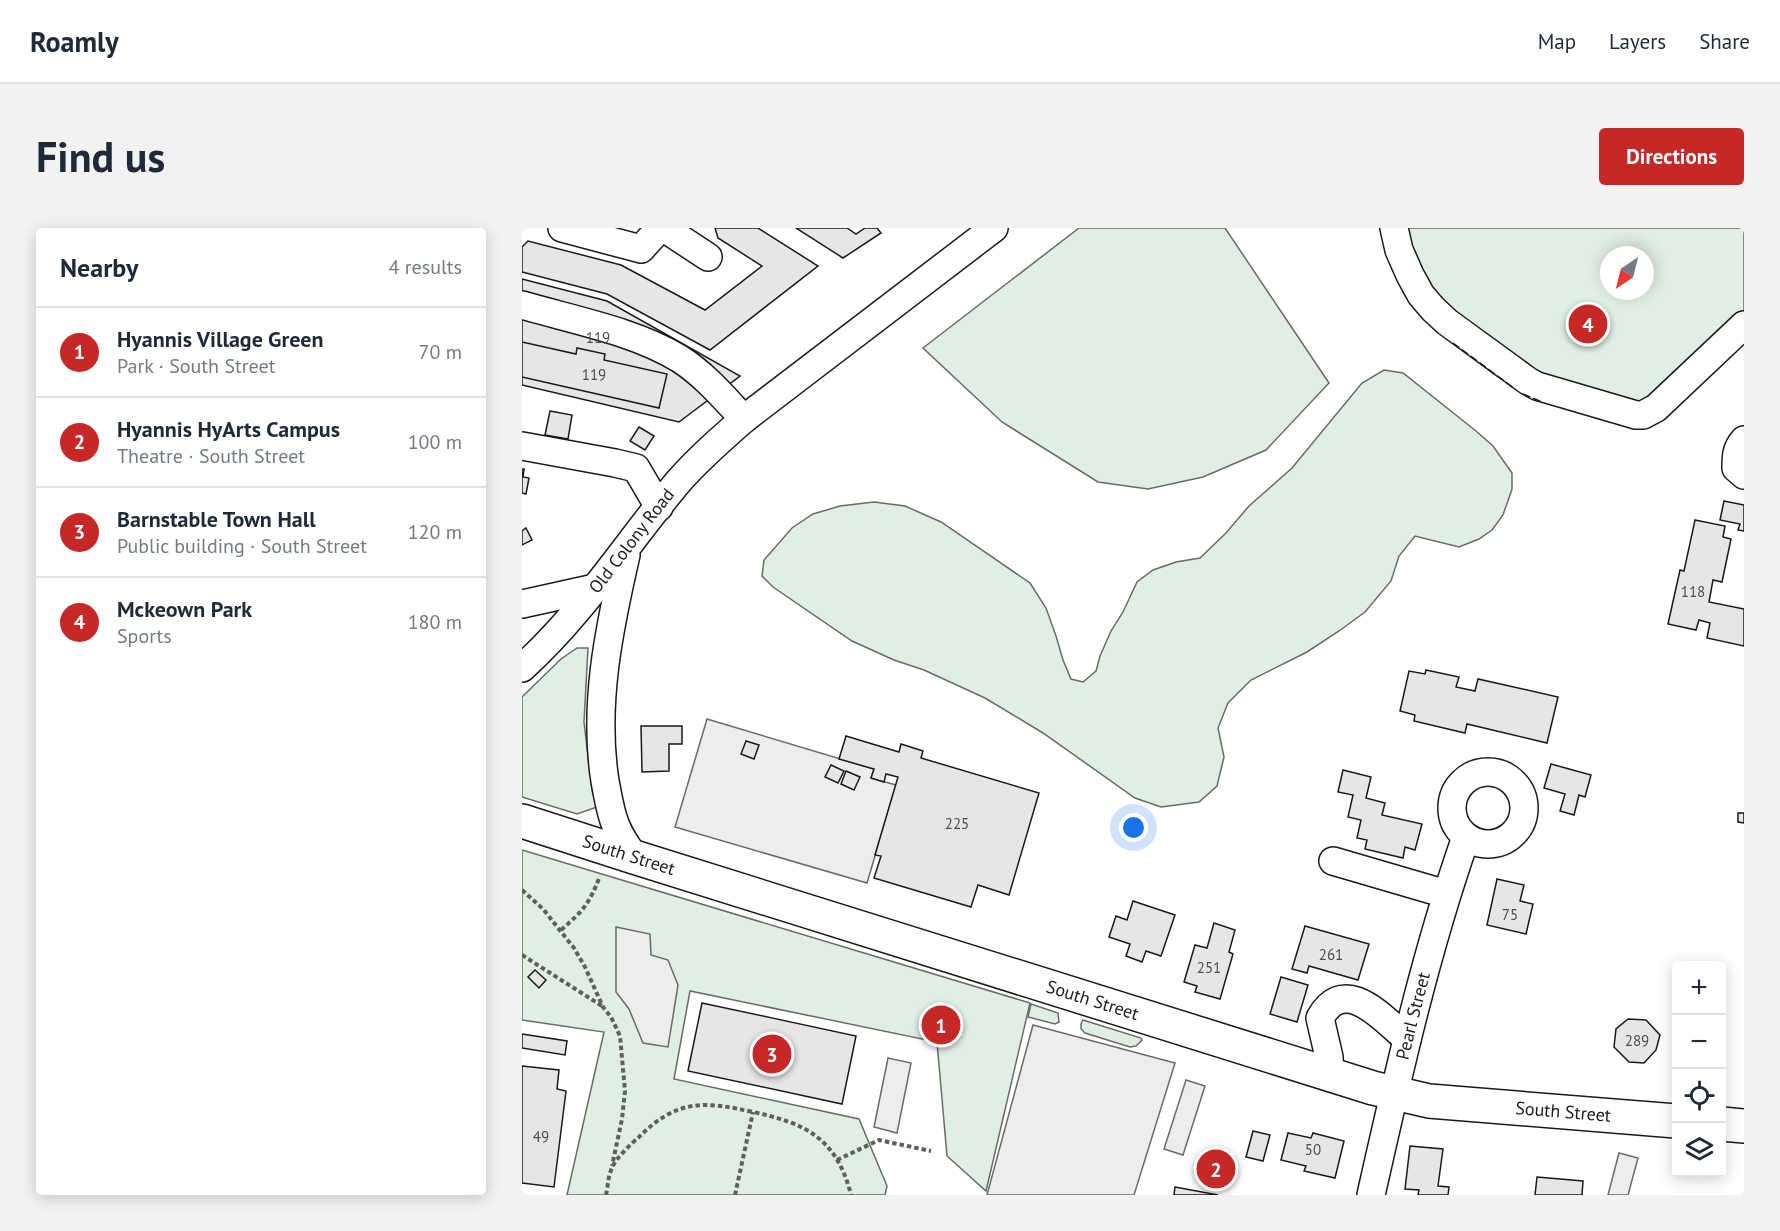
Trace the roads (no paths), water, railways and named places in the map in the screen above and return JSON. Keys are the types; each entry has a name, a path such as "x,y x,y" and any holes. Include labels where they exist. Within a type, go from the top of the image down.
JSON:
{"main road":[{"name":"South Street","path":"522,820 619,863 1395,1094 1429,1101 1489,1107 1672,1121"},
{"path":"1726,1124 1744,1126"}],"street":[{"path":"562,228 641,249 662,228 708,257"},
{"name":"Old Colony Road","path":"522,668 563,627 658,507 708,451 744,419 994,228"},
{"path":"1394,228 1399,250 1421,295 1447,322 1537,386 1636,415 1643,415 1656,408 1744,324"},
{"path":"522,306 629,335 679,359 709,381 744,419"},
{"path":"1744,440 1736,453 1736,468 1744,475"},
{"path":"522,446 615,462 636,468 658,507"},
{"path":"619,863 616,826 602,763 601,708 607,646 628,547"},
{"path":"522,604 595,588"},
{"name":"Pearl Street","path":"1371,1195 1407,1040 1446,894 1466,837"},
{"path":"1333,861 1446,894"},
{"path":"1330,1075 1329,1057 1320,1018 1326,1007 1341,998 1360,1001 1407,1040"}],"place":[{"name":"Mckeown Park","path":"1588,324"},
{"name":"Hyannis Village Green","path":"941,1025"},
{"name":"Barnstable Town Hall","path":"772,1054"},
{"name":"Hyannis HyArts Campus","path":"1216,1169"}]}
